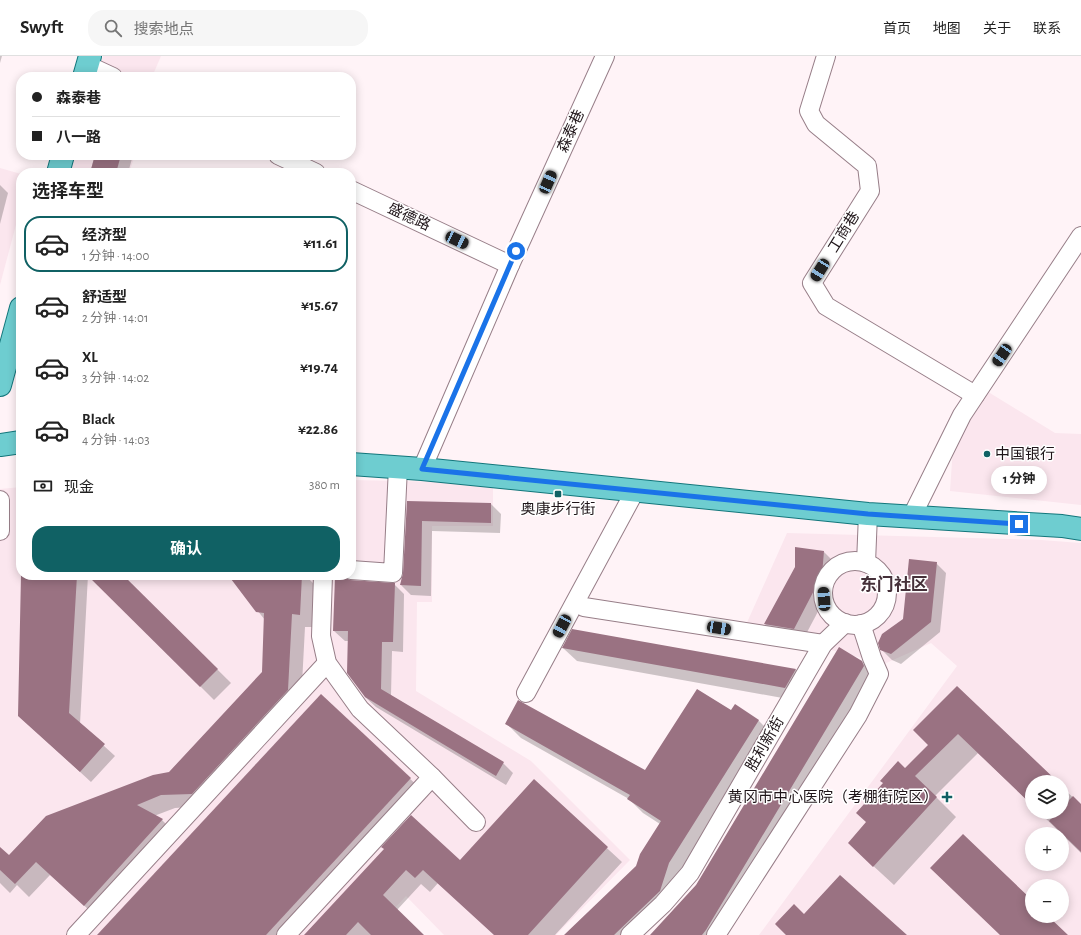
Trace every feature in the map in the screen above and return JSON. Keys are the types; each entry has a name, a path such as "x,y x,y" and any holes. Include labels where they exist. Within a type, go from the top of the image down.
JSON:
{"main road":[{"path":"0,385 6,349 16,322"},
{"path":"0,445 16,443"},
{"path":"356,464 422,469 868,514 1062,526 1081,530"}],"street":[{"name":"森泰巷","path":"422,469 510,265 605,56"},
{"name":"工商巷","path":"826,56 809,111 816,124 867,166 870,191 812,283 826,306 975,395"},
{"path":"87,66 101,72"},
{"path":"289,160 305,168"},
{"name":"盛德路","path":"356,192 510,265"},
{"path":"912,516 962,415 1081,236"},
{"path":"356,570 393,572 398,467"},
{"path":"526,694 635,491"},
{"path":"0,500 0,531"},
{"path":"866,563 868,514"},
{"path":"853,561 866,563 880,572 885,583 887,595 882,611 869,622 853,624 831,614 827,607 823,590 829,575 841,564 853,561"},
{"path":"323,580 321,636 327,663 360,709 432,777 476,822"},
{"path":"584,607 823,644"},
{"path":"716,935 858,715 879,674 853,624"},
{"name":"胜利新街","path":"630,935 663,904 690,873 823,644 853,624"},
{"path":"76,935 327,663"},
{"path":"286,935 432,777"}],"shaded area":[{"path":"103,56 161,56 154,72 114,72 101,63"},
{"path":"70,160 133,160 131,168 67,168"},
{"path":"0,168 16,173 16,225 0,285"},
{"path":"985,390 1055,433 1081,434 1081,505 950,491 953,447"},
{"path":"356,480 493,483 493,526 432,526 432,602 417,602 416,691 531,761 630,860 556,935 444,935 406,896 370,935 0,935 0,489 16,487 16,580 356,580"},
{"path":"787,533 1041,540 1081,543 1081,935 759,935 957,666 931,643 884,664 745,627"}],"building":[{"path":"94,160 120,160 117,168 91,168"},
{"path":"407,501 491,503 491,523 422,521 421,586 400,585 403,573"},
{"path":"795,547 824,551 822,575 794,629 764,624 795,567"},
{"path":"909,559 937,562 931,622 891,654 880,650 878,643 882,634 903,619"},
{"path":"21,580 77,580 69,713 105,744 80,772 18,716"},
{"path":"92,580 128,580 218,669 200,687"},
{"path":"232,580 302,580 300,615 292,614 288,690 192,794 161,795 137,805 163,819 84,906 36,862 15,884 0,870 0,847 9,855 46,816 153,775 169,772 262,672 264,613 256,612"},
{"path":"335,580 395,583 393,642 382,642 381,689 504,762 496,776 365,697 347,673 348,631 333,631"},
{"path":"572,629 796,669 785,688 562,648"},
{"path":"839,647 862,661 864,666 706,930 702,935 650,935 696,885"},
{"path":"957,686 1051,775 1025,775 1025,798 958,734 915,776 937,797 873,867 848,843 866,822 856,813 883,783 880,781 898,761 905,768 928,745 913,730"},
{"path":"697,689 731,710 735,704 759,720 669,863 660,891 614,935 564,935 636,866 640,854 661,821 627,799 630,795 505,724 518,700 645,770"},
{"path":"321,694 411,778 266,935 97,935"},
{"path":"534,779 608,847 528,935 494,935 423,870 415,878 406,870 383,895 424,935 371,935 358,922 346,935 304,935 384,849 381,847 411,815 460,860"},
{"path":"1073,796 1081,804 1081,852 1069,840 1069,827 1055,827 1049,821 1051,819 1069,819 1069,800"},
{"path":"963,834 1025,893 1025,923 1055,923 1068,935 1000,935 930,868"},
{"path":"840,875 907,935 786,935 775,924 794,904 804,914"}],"place":[{"name":"中国银行","path":"987,454"},
{"name":"奥康步行街","path":"558,494"},
{"name":"黄冈市中心医院（考棚街院区）","path":"947,797"}],"district":[{"name":"东门社区","path":"894,584"}],"route":[{"path":"516,251 422,469 868,514 1019,524"}]}
